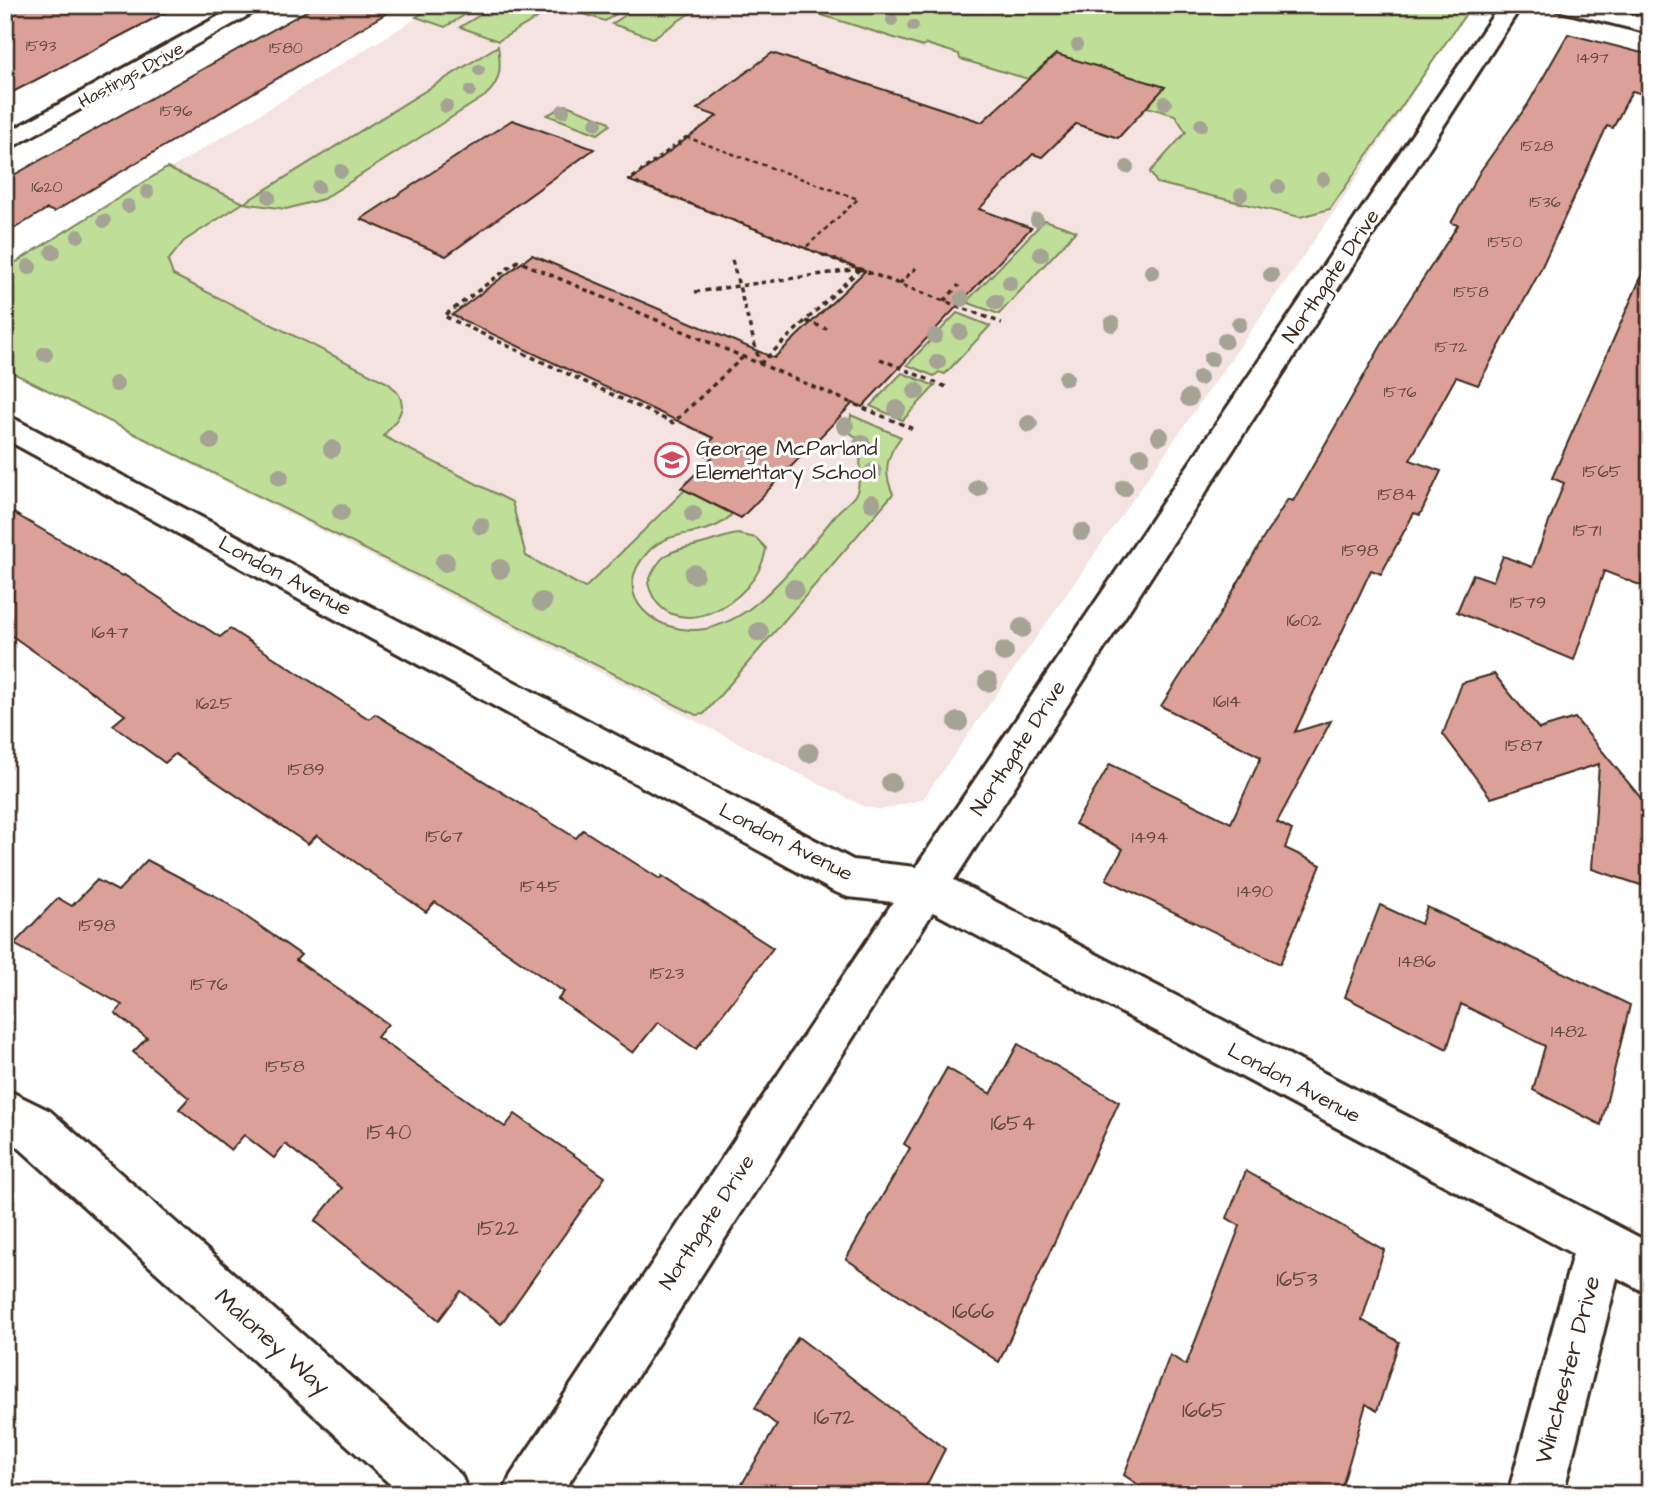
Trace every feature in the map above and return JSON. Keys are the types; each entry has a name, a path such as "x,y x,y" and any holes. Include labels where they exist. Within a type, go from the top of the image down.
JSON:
{"street":[{"name":"Hastings Drive","path":"5,144 256,5"},
{"name":"Northgate Drive","path":"530,1494 926,887 1511,5"},
{"path":"1564,5 1650,26"},
{"name":"London Avenue","path":"6,426 848,878 926,887 1600,1246 1650,1270"},
{"name":"Maloney Way","path":"5,1112 33,1128 442,1494"},
{"name":"Winchester Drive","path":"1535,1494 1600,1246"}],"path":[{"path":"805,248 858,200 686,137 629,180 805,248 1002,323"},
{"path":"732,260 760,364"},
{"path":"743,357 673,423 444,316 518,261 913,429"},
{"path":"899,284 916,268"},
{"path":"695,292 860,269"},
{"path":"760,364 860,269"},
{"path":"944,301 959,285"},
{"path":"806,321 827,329"},
{"path":"880,359 946,387"}],"shaded area":[{"name":"George McParland Elementary School","path":"438,5 1456,5 1469,9 1334,212 923,799 881,810 863,806 5,370 5,270"}],"green space":[{"path":"435,5 481,5 445,27 416,17"},
{"path":"497,5 557,6 498,41 460,27"},
{"path":"570,5 630,5 605,21 565,8"},
{"path":"641,5 702,5 653,38 612,24"},
{"path":"790,5 1472,5 1330,209 1300,217 1157,183 1150,172 1186,132 1175,115 1147,107 1164,87 1056,54 1028,79 960,59 959,54 926,44 923,47"},
{"path":"498,46 499,73 495,85 485,96 323,199 286,209 243,203 184,241 168,261 173,275 388,383 396,390 402,404 399,416 383,436 512,502 526,556 585,588 685,490 732,514 712,528 668,538 648,552 636,568 633,584 635,598 643,610 655,620 670,627 705,629 724,623 748,610 788,573 839,511 854,497 859,481 860,450 859,439 849,432 851,415 901,437 889,458 887,471 893,494 704,714 696,715 5,369 5,269 167,168 244,203"},
{"path":"566,105 608,121 610,125 598,134 547,115"},
{"path":"1045,220 1076,231 999,314 966,302"},
{"path":"957,313 990,326 945,374 939,372 934,376 907,365"},
{"path":"902,373 935,386 903,420 870,406"},
{"path":"738,534 756,538 766,548 760,569 747,587 730,602 711,612 691,617 673,614 658,603 648,583 664,557 677,550"}],"building":[{"path":"5,5 180,5 5,96"},
{"path":"317,5 400,5 54,212 47,209 5,234 5,180"},
{"path":"1568,34 1650,55 1650,96 1632,91 1613,128 1607,126 1538,275 1478,385 1456,377 1410,460 1441,471 1420,515 1414,513 1381,574 1371,570 1295,732 1331,721 1277,822 1292,830 1285,848 1321,865 1280,964 1106,879 1123,849 1075,824 1110,764 1231,823 1261,757 1161,706 1220,614 1288,499 1293,501 1391,328 1458,225 1451,223 1481,170 1528,104"},
{"path":"772,53 982,122 1056,54 1165,87 1118,138 1076,124 1042,157 1033,154 979,209 1031,228 862,407 853,403 741,518 681,488 712,458 700,452 714,438 452,315 532,255 774,358 865,271 630,181 717,116 697,109"},
{"path":"512,120 594,149 446,256 361,219"},
{"path":"1650,257 1650,589 1604,571 1574,660 1457,612 1473,574 1493,581 1503,556 1532,567 1564,483 1552,478"},
{"path":"5,508 124,575 220,637 230,629 369,719 375,714 576,838 583,830 660,879 662,876 773,948 696,1049 658,1022 633,1053 558,999 564,992 435,902 426,912 317,835 308,844 175,754 165,763 113,725 125,715 5,631"},
{"path":"1494,674 1539,729 1575,718 1650,809 1650,888 1592,869 1599,764 1491,798 1443,734 1462,683"},
{"path":"147,860 221,899 301,955 296,960 388,1024 377,1037 505,1127 515,1114 605,1177 501,1324 461,1291 439,1320 315,1221 342,1188 285,1144 274,1158 244,1135 231,1150 179,1109 189,1098 133,1052 147,1038 115,1013 122,1005 14,944 58,898 72,906 97,880 118,891"},
{"path":"1380,905 1421,924 1427,907 1630,1005 1601,1125 1533,1090 1545,1046 1461,1004 1447,1049 1345,997"},
{"path":"1018,1044 1119,1102 999,1362 846,1259 910,1148 904,1144 947,1068 991,1094"},
{"path":"1246,1171 1384,1250 1362,1320 1399,1342 1377,1411 1366,1404 1340,1494 1152,1494 1124,1475 1170,1355 1186,1365 1240,1226 1227,1218"},
{"path":"798,1337 945,1449 922,1494 736,1494 777,1425 755,1408"}],"place":[{"name":"George McParland Elementary School","path":"672,460"}]}
